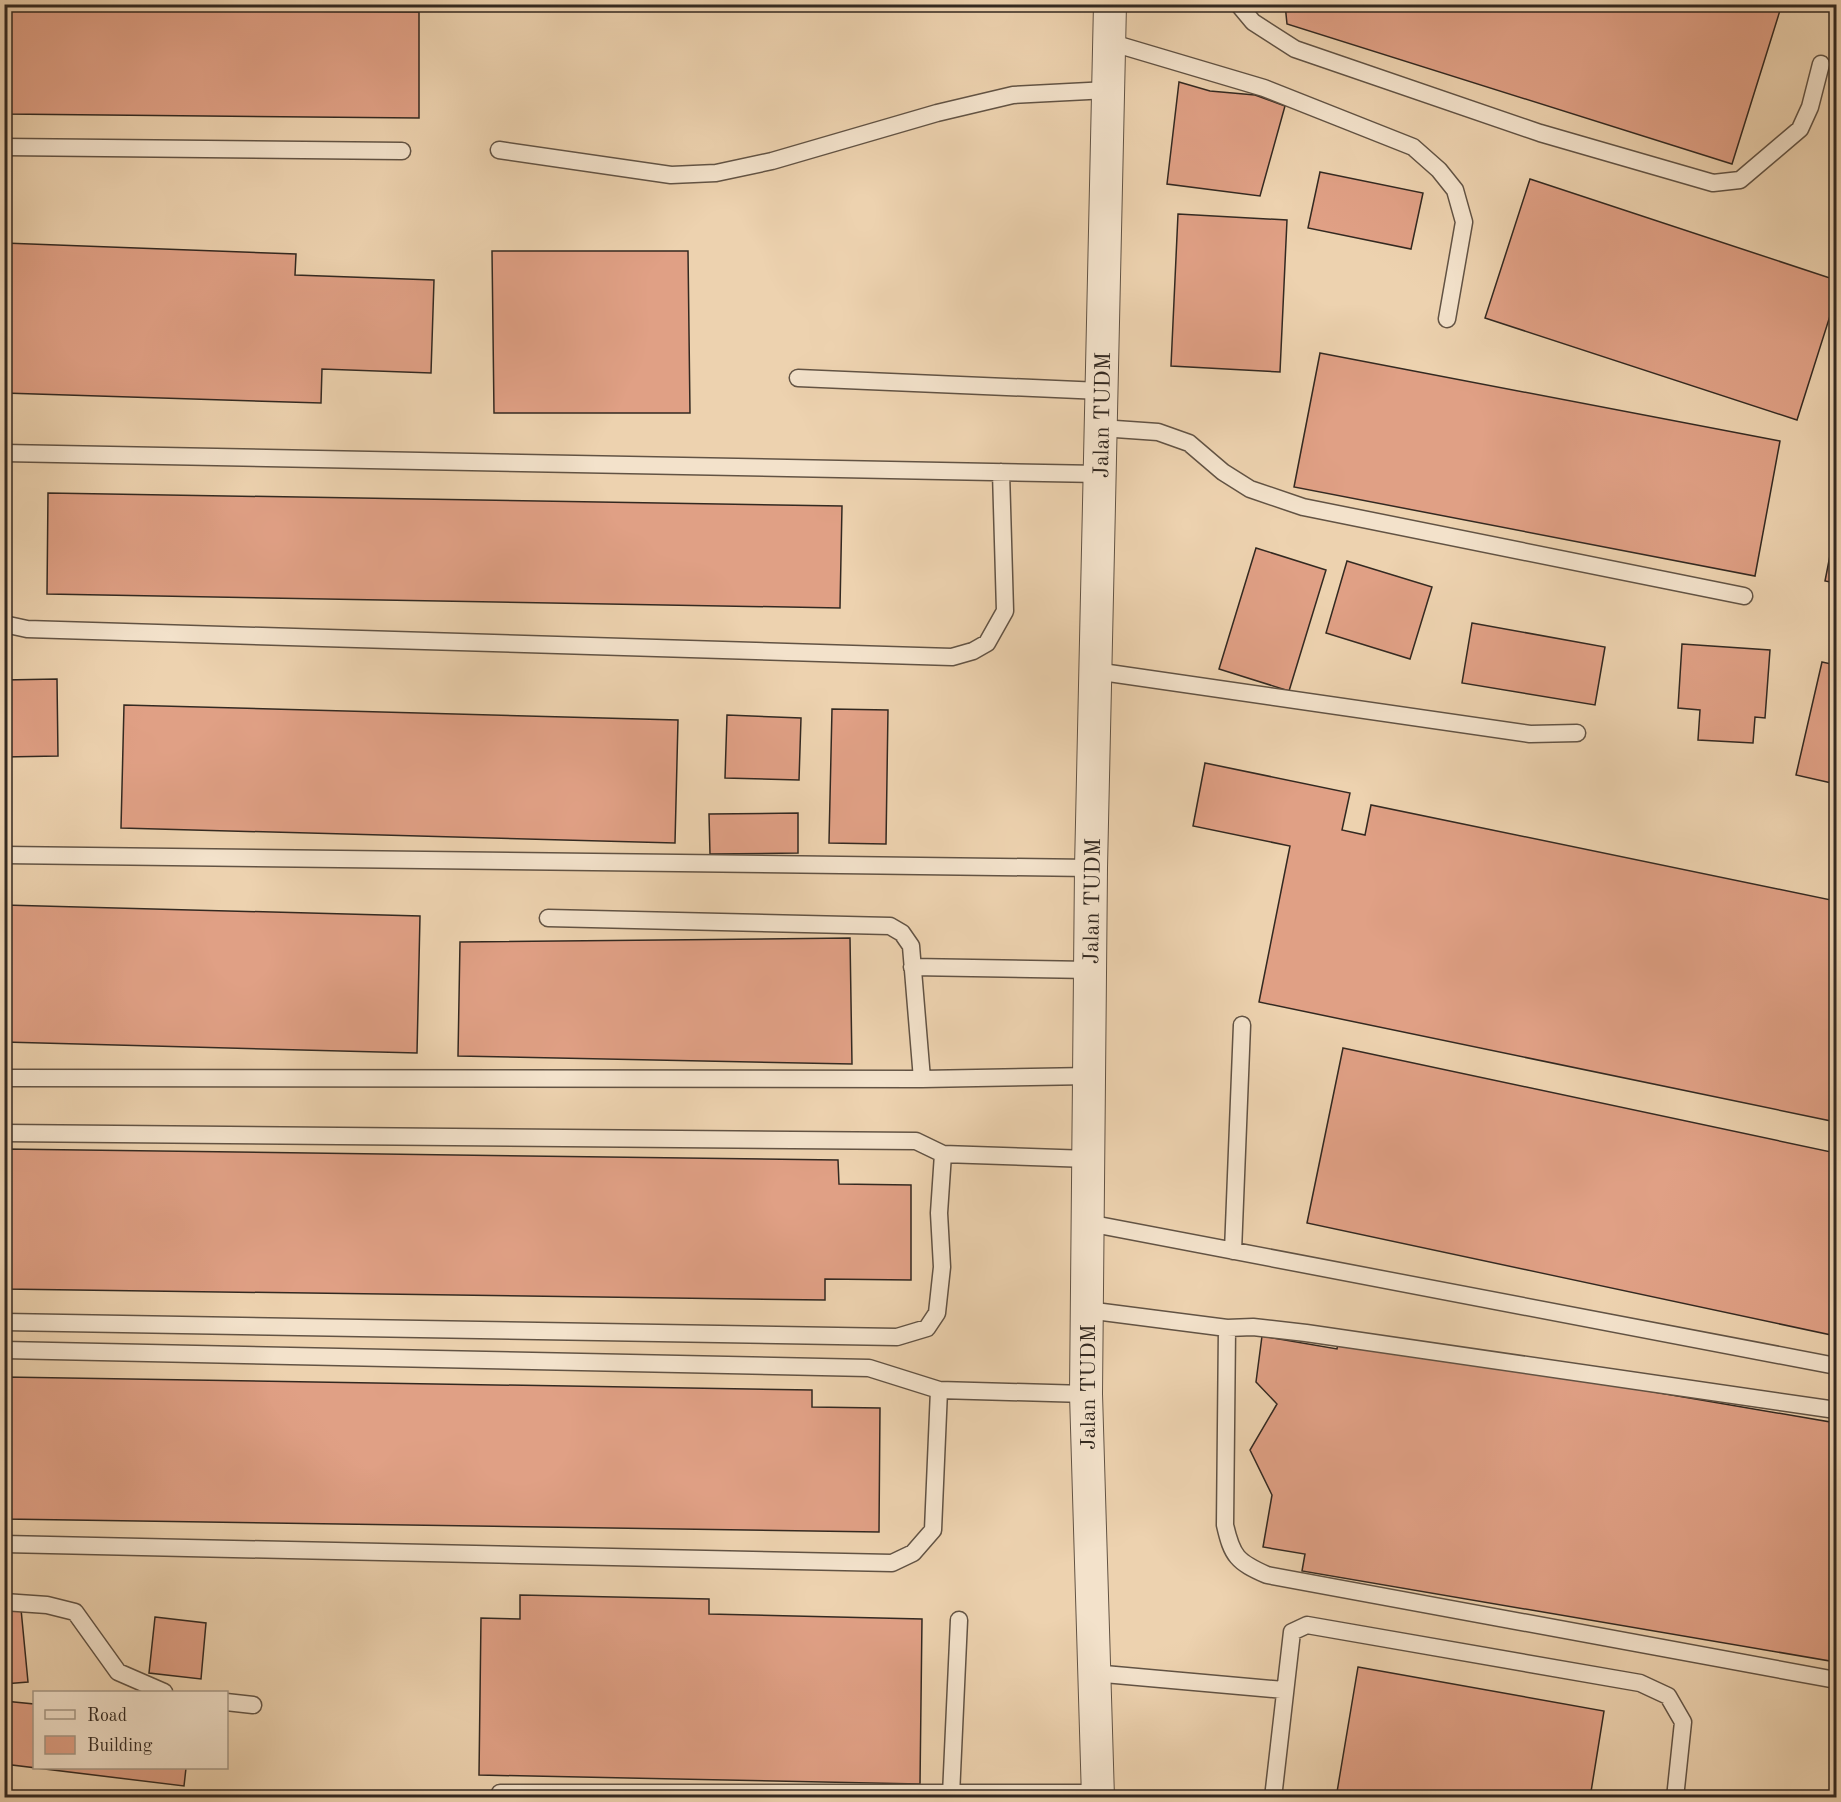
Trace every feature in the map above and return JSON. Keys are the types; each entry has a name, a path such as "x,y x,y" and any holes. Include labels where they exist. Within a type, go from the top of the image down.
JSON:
{"street":[{"name":"Jalan TUDM","path":"1098,1795 1086,1394 1091,868 1110,4"}],"lane":[{"path":"1238,4 1253,22 1295,49 1540,133 1713,183 1740,180 1800,129 1810,107 1821,64"},
{"path":"1109,42 1264,88 1413,147 1439,170 1455,190 1464,222 1447,319"},
{"path":"499,150 671,175 716,173 772,161 937,113 1013,95 1108,90"},
{"path":"4,147 402,150"},
{"path":"798,378 1101,391"},
{"path":"1101,428 1158,432 1190,443 1223,472 1251,489 1303,507 1744,596"},
{"path":"4,453 1100,474"},
{"path":"4,624 27,629 952,657 973,651 987,643 1005,611 1001,472"},
{"path":"1095,671 1530,734 1577,733"},
{"path":"4,855 1091,868"},
{"path":"548,918 890,926 902,933 911,946 922,1079"},
{"path":"912,967 1090,970"},
{"path":"1233,1251 1242,1025"},
{"path":"4,1078 922,1079 1090,1076"},
{"path":"4,1132 916,1141 943,1154 1089,1159"},
{"path":"4,1322 897,1337 927,1328 937,1313 942,1267 939,1213 943,1154"},
{"path":"1088,1224 1836,1366"},
{"path":"1087,1310 1227,1328 1306,1333 1836,1410"},
{"path":"1227,1328 1225,1525 1231,1551 1246,1566 1267,1575 1836,1680"},
{"path":"4,1350 869,1368 939,1390 1086,1394"},
{"path":"4,1544 892,1563 913,1553 933,1530 939,1390"},
{"path":"4,1602 47,1605 75,1612 118,1672 162,1691"},
{"path":"951,1795 959,1620"},
{"path":"1273,1797 1292,1632 1306,1625 1640,1683 1668,1696 1683,1722 1675,1797"},
{"path":"1093,1673 1284,1690"},
{"path":"228,1702 253,1705"},
{"path":"500,1793 1098,1795"}],"building":[{"path":"1285,4 1782,4 1732,164 1287,24"},
{"path":"4,9 419,12 419,118 4,114"},
{"path":"1179,82 1210,91 1255,95 1285,106 1260,196 1167,184"},
{"path":"1320,172 1423,193 1411,249 1308,228"},
{"path":"1530,179 1836,280 1836,297 1797,420 1485,318"},
{"path":"1178,214 1287,220 1280,372 1171,366"},
{"path":"4,243 296,254 295,275 434,280 431,373 322,369 321,403 4,393"},
{"path":"492,251 688,251 690,413 494,413"},
{"path":"1320,353 1780,441 1755,576 1294,487"},
{"path":"48,493 842,506 840,608 47,594"},
{"path":"1836,525 1836,583 1825,581"},
{"path":"1256,548 1326,570 1289,691 1219,669"},
{"path":"1347,561 1432,587 1410,659 1326,633"},
{"path":"1472,623 1605,647 1595,705 1462,683"},
{"path":"1682,644 1770,650 1765,718 1755,717 1753,743 1698,740 1700,710 1678,708"},
{"path":"1822,662 1836,665 1836,784 1796,775"},
{"path":"57,679 58,756 4,757 4,680"},
{"path":"124,705 678,720 675,843 121,828"},
{"path":"832,709 888,710 886,844 829,843"},
{"path":"727,715 801,718 799,780 725,778"},
{"path":"1205,763 1350,793 1342,830 1365,835 1371,805 1836,901 1836,1122 1259,1002 1290,846 1193,826"},
{"path":"798,813 798,853 710,854 709,814"},
{"path":"4,905 420,916 417,1053 4,1042"},
{"path":"850,938 852,1064 458,1056 460,942"},
{"path":"1343,1048 1836,1153 1836,1336 1307,1223"},
{"path":"4,1149 838,1160 839,1184 911,1185 911,1280 825,1279 825,1300 4,1289"},
{"path":"1262,1336 1337,1349 1339,1338 1836,1423 1836,1662 1302,1571 1305,1554 1263,1547 1272,1495 1250,1450 1277,1404 1256,1382"},
{"path":"4,1377 812,1390 812,1407 880,1408 879,1532 4,1519"},
{"path":"520,1595 709,1599 709,1614 922,1619 920,1784 479,1775 481,1618 520,1619"},
{"path":"21,1609 28,1682 4,1684 4,1611"},
{"path":"155,1617 206,1623 201,1679 149,1673"},
{"path":"1358,1667 1604,1711 1590,1798 1336,1798"},
{"path":"4,1701 33,1704 33,1768 4,1764"},
{"path":"45,1769 186,1769 184,1786"}]}
